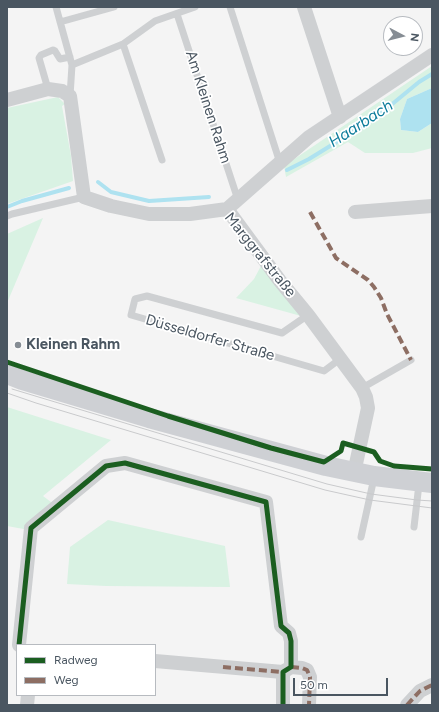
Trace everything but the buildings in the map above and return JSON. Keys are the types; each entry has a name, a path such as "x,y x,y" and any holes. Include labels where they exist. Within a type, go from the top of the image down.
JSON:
{"main road":[{"path":"7,374 150,418 288,457 354,473 425,482"}],"street":[{"path":"304,7 340,117"},
{"path":"227,209 309,137 432,55"},
{"path":"7,100 48,89 62,91 70,96 84,197"},
{"name":"Marggrafstraße","path":"84,197 111,206 149,214 190,214 227,209 362,388 366,397 368,408 354,473"},
{"path":"355,212 432,206"},
{"path":"19,644 31,528 106,466 125,463 266,502 281,626 289,633 291,641 283,705"},
{"path":"156,661 287,670 302,668 307,670 310,677 309,705"},
{"path":"407,705 420,691 432,685"}],"lane":[{"path":"56,7 72,65 70,96"},
{"path":"60,22 114,7"},
{"path":"72,65 122,44 155,21 195,7"},
{"path":"230,7 280,163"},
{"name":"Am Kleinen Rahm","path":"177,14 238,200"},
{"path":"122,44 162,160"},
{"path":"48,89 39,58 41,55 53,50 60,59 70,57"},
{"path":"7,216 84,197"},
{"name":"Düsseldorfer Straße","path":"308,315 282,333 147,296 135,299 131,315 324,371 340,359"},
{"path":"362,388 411,360"},
{"path":"361,537 374,476"},
{"path":"414,527 425,482"}],"green space":[{"path":"432,66 432,88 407,99 400,119 401,130 418,132 432,123 432,148 413,153 365,153 348,142 286,177 284,166"},
{"path":"58,97 65,104 62,106 71,156 73,181 7,204 7,108"},
{"path":"43,218 7,303 7,234"},
{"path":"262,264 301,316 236,298 254,279"},
{"path":"7,407 111,440 43,496 55,505 29,530 7,526"},
{"path":"108,520 225,546 230,587 106,586 67,584 70,547"}],"water":[{"path":"432,88 432,123 418,132 401,130 400,119 407,99"}],"waterway":[{"name":"Haarbach","path":"287,170 309,159 374,119 419,82 432,74"},
{"name":"Haarbach","path":"98,182 111,192 149,201 209,197"},
{"name":"Haarbach","path":"7,207 22,201 69,188"}],"tram line":[{"path":"12,389 327,484 371,494 432,501"},
{"path":"7,393 325,490 370,500 432,508"}],"marked path":[{"path":"310,212 336,258 368,280 374,287 381,298 387,314 411,360"},
{"path":"223,667 283,672"},
{"path":"291,667 307,670 310,677 309,705"},
{"path":"407,705 420,691 432,685"}],"cycle path":[{"path":"7,362 168,416 271,448 324,462 341,451 343,443 374,452 380,461 394,466 432,469"},
{"path":"19,644 31,528 106,466 125,463 266,502 281,626 289,633 291,641 291,667 283,672 283,705"}],"place":[{"name":"Kleinen Rahm","path":"18,345"}]}
